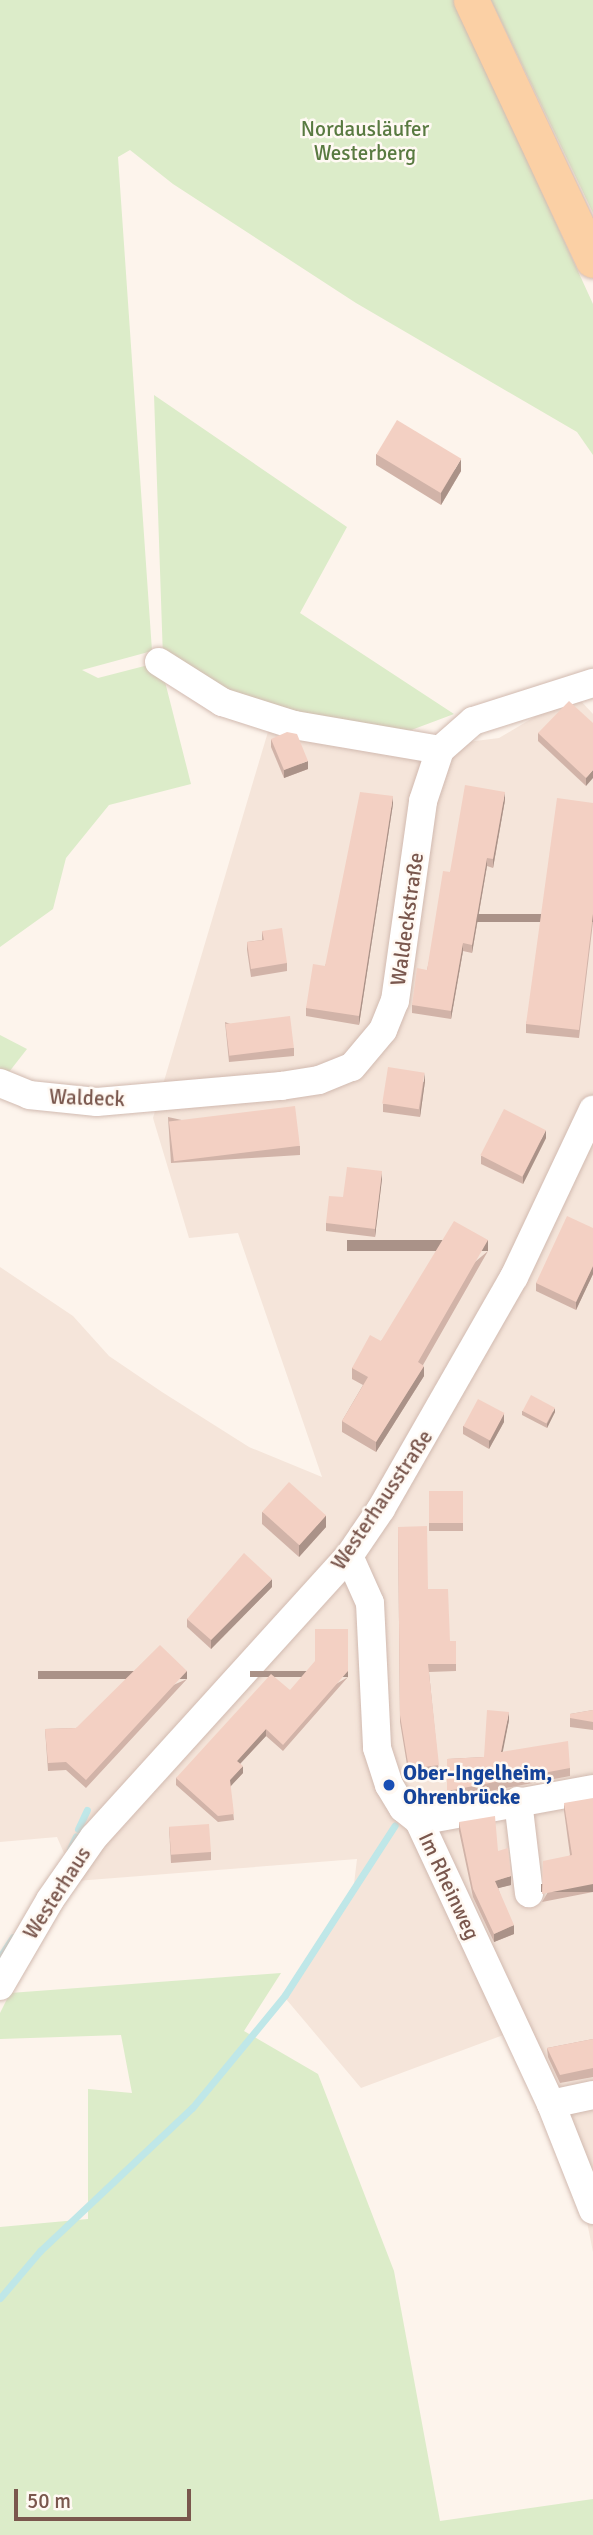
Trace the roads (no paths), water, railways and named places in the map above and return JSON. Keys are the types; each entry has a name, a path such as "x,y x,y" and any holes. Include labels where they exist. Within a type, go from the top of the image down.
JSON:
{"main road":[{"path":"471,0 593,260"}],"street":[{"path":"159,663 222,702 294,725 440,750 473,721 593,683"},
{"name":"Waldeckstraße","path":"176,1097 319,1080 352,1067 383,1030 395,1001 423,801 440,750"},
{"name":"Waldeck","path":"0,1083 29,1095 97,1102 176,1097"},
{"name":"Westerhausstraße","path":"94,1837 349,1556 414,1457 514,1277 593,1110"},
{"name":"Im Rheinweg","path":"349,1556 370,1603 377,1748 389,1785 403,1808 419,1821 551,2104 593,2210"},
{"path":"419,1821 593,1789"},
{"path":"519,1801 529,1893"},
{"name":"Westerhaus","path":"0,1986 50,1900 94,1837"},
{"path":"551,2104 593,2095"}],"waterway":[{"path":"78,1829 87,1810"},
{"path":"0,2298 40,2251 192,2108 285,1995 395,1825"},
{"path":"70,1849 76,1836"},
{"path":"0,1957 13,1937"}],"place":[{"name":"Ober-Ingelheim, Ohrenbrücke","path":"389,1785"}],"park label":[{"name":"Nordausläufer Westerberg","path":"365,141"}]}
